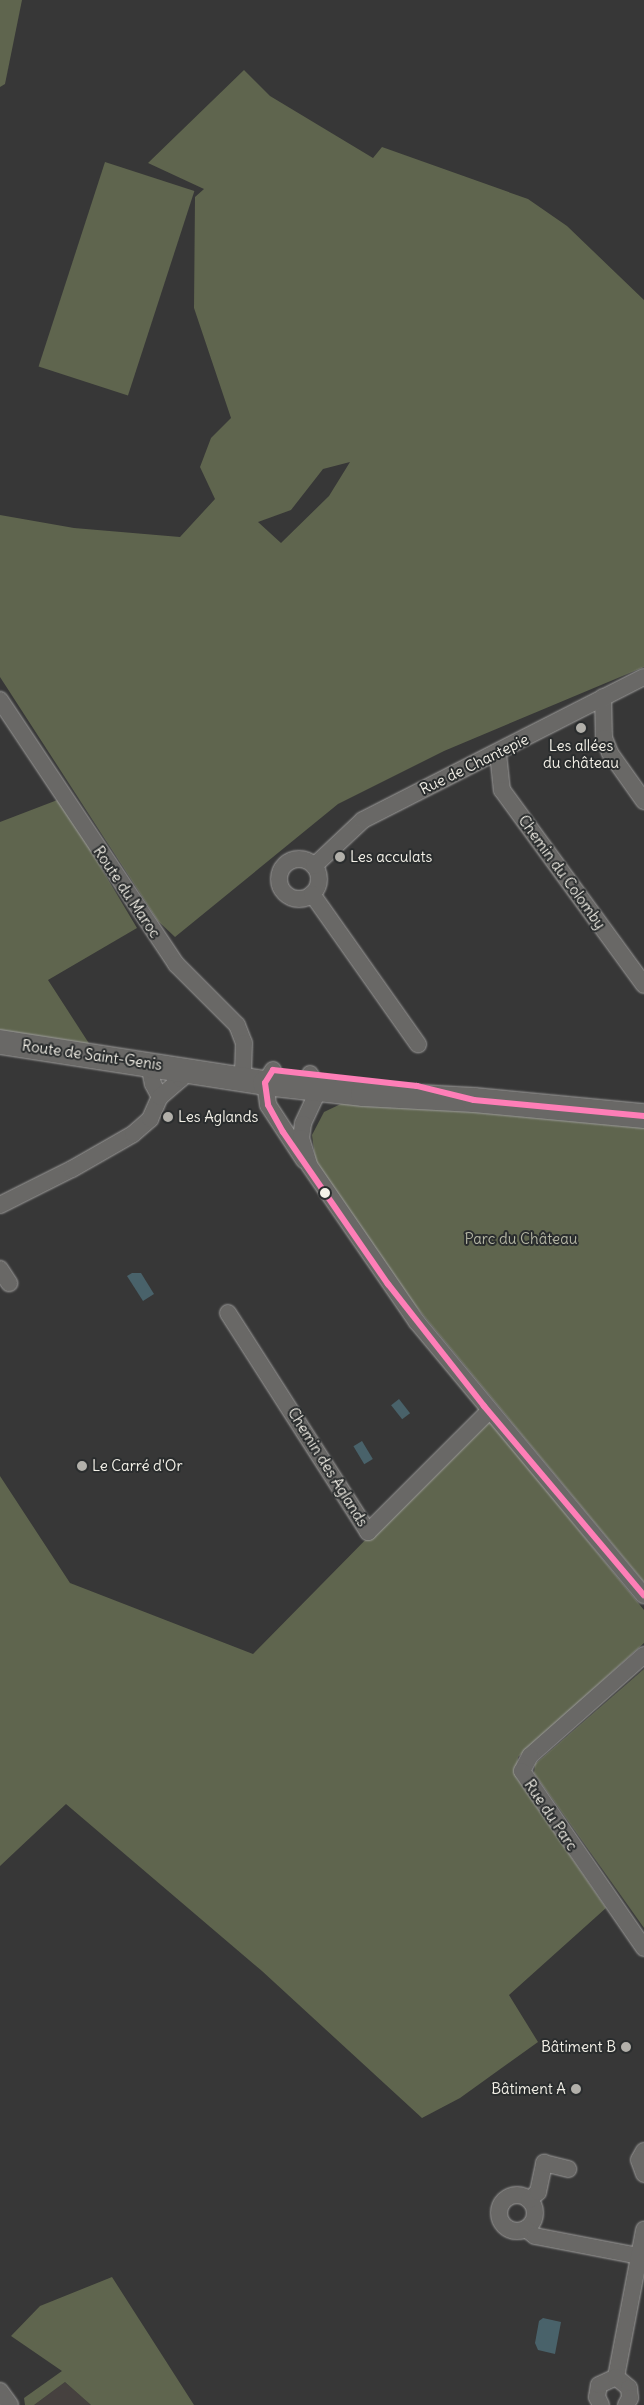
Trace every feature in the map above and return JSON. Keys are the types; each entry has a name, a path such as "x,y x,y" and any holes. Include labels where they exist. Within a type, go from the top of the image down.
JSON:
{"main road":[{"name":"Route de Saint-Genis","path":"0,1042 184,1069 207,1076 256,1075 444,1101 474,1100 644,1116"}],"street":[{"name":"Rue de Chantepie","path":"314,866 363,820 498,753 644,677"},
{"path":"603,697 604,738 610,753 644,801"},
{"name":"Route du Maroc","path":"0,700 176,964 237,1025 274,1118 292,1147 309,1166"},
{"name":"Chemin du Colomby","path":"498,753 502,790 644,985"},
{"path":"292,860 305,860 314,866 319,883 312,894 297,899 291,897 282,889 280,875 292,860"},
{"path":"312,894 418,1044"},
{"path":"149,1064 153,1084 160,1097"},
{"path":"0,1205 72,1169 133,1134 150,1119 160,1097 174,1087 184,1069"},
{"path":"314,1082 301,1132 302,1149 309,1166 388,1284 488,1411 644,1595"},
{"name":"Chemin des Aglands","path":"228,1313 368,1532 488,1411"},
{"name":"Rue du Parc","path":"644,1655 530,1756 522,1771 644,1948"},
{"path":"644,2151 639,2160 644,2174"},
{"path":"529,2200 538,2192 544,2163 568,2169"},
{"path":"526,2229 534,2219 534,2206 529,2200 512,2196 503,2203 499,2214 508,2229 526,2229 535,2236 641,2257"},
{"path":"616,2377 641,2257 644,2230"},
{"path":"601,2405 597,2397 599,2385 616,2377"},
{"path":"616,2377 629,2388 630,2398 626,2405"},
{"path":"0,2390 10,2405"}],"shaded area":[{"path":"65,2382 91,2405 34,2405"}],"green space":[{"path":"0,0 22,0 5,84 0,87"},
{"path":"244,70 270,96 373,158 382,147 528,199 567,226 644,300 644,667 444,751 338,804 175,937 158,921 0,677 0,515 74,528 180,537 215,499 200,467 211,438 231,418 194,308 195,197 204,189 148,163","holes":["350,462 329,496 281,543 258,522 291,510 323,469"]},
{"path":"105,162 194,191 128,396 39,366"},
{"path":"60,799 137,928 48,980 90,1045 0,1032 0,822"},
{"name":"Parc du Château","path":"347,1101 644,1126 644,1582 404,1292 316,1165 312,1135 324,1112"},
{"path":"489,1420 644,1610 644,1643 518,1757 516,1777 606,1908 509,1995 538,2042 460,2098 422,2118 262,1971 66,1804 0,1866 0,1476 70,1583 253,1654 383,1522"},
{"path":"644,1669 644,1928 534,1773 535,1764"},
{"path":"112,2277 194,2405 91,2405 65,2382 34,2405 25,2405 24,2398 62,2371 11,2336 40,2306"}],"water":[{"path":"132,1273 141,1273 154,1294 143,1301 127,1276"},
{"path":"399,1399 410,1413 402,1419 391,1405"},
{"path":"362,1441 373,1459 364,1464 353,1446"},
{"path":"543,2318 561,2322 555,2354 538,2350 535,2343 539,2321"}],"transit line":[{"path":"644,1116 474,1100 417,1086 273,1070 265,1083 268,1105 283,1132 388,1284 484,1406 644,1595"}],"place":[{"name":"Les allées du château","path":"581,728"},
{"name":"Les acculats","path":"340,857"},
{"name":"Les Aglands","path":"168,1117"},
{"name":"Le Carré d'Or","path":"82,1466"},
{"name":"Bâtiment B","path":"626,2047"},
{"name":"Bâtiment A","path":"576,2089"}]}
